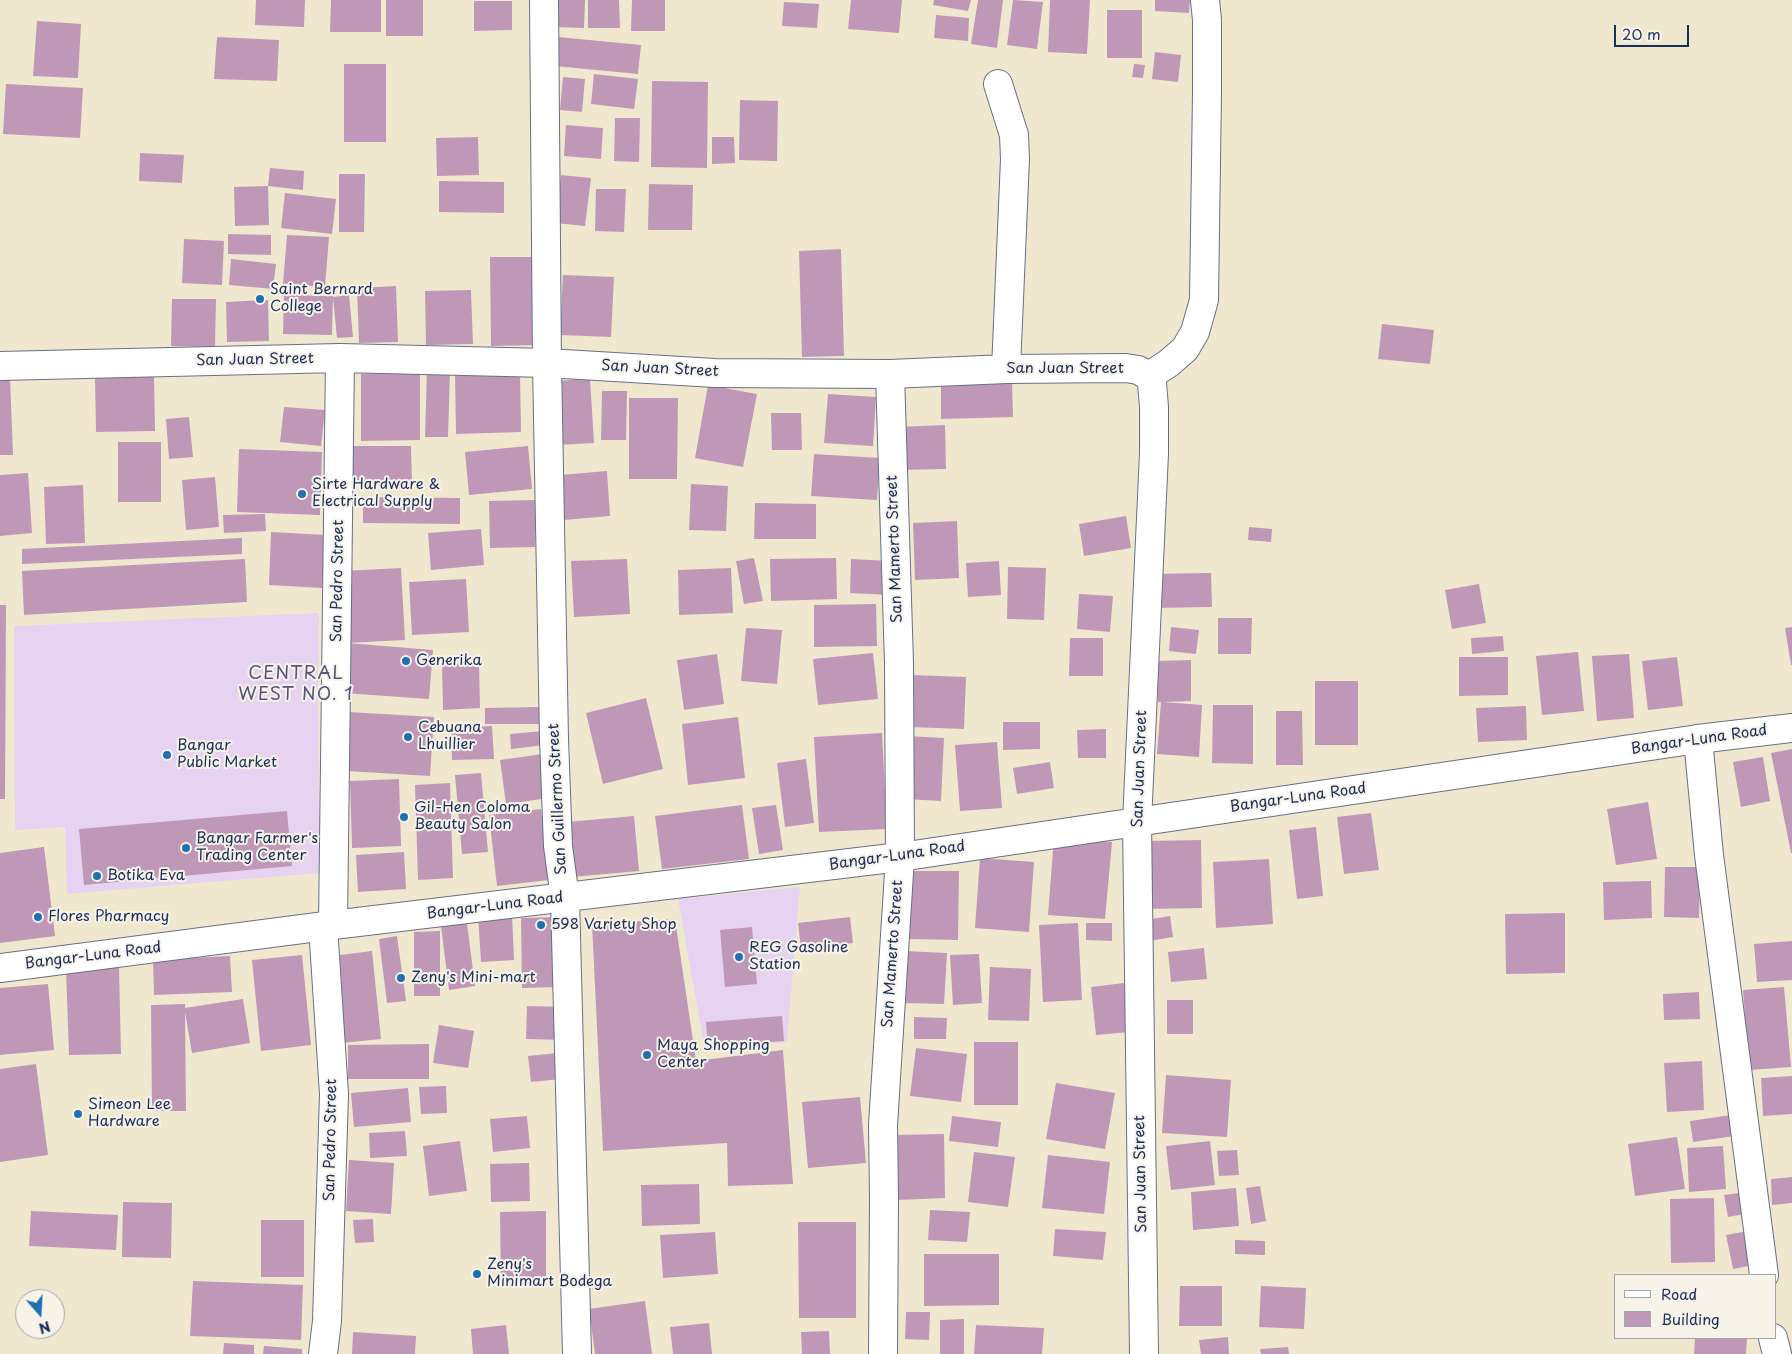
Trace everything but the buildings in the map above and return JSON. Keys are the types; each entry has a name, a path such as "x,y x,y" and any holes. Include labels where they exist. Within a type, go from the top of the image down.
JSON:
{"street":[{"name":"San Guillermo Street","path":"544,0 547,363 554,739 558,846 565,898 577,1354"},
{"path":"1149,376 1169,364 1185,349 1195,332 1204,300 1208,93 1205,0"},
{"path":"998,84 1014,135 1015,159 1006,369"},
{"name":"San Juan Street","path":"0,366 340,358 547,363 715,373 890,374 1006,369 1126,368 1138,370 1149,376 1153,390 1154,453 1137,822 1144,1354"},
{"name":"San Pedro Street","path":"323,1354 327,1321 334,1094 328,925 340,358"},
{"name":"San Mamerto Street","path":"883,1354 883,1125 900,857 899,663 890,374"},
{"name":"Bangar-Luna Road","path":"0,968 328,925 900,857 1698,739 1792,728"},
{"path":"1698,739 1708,855 1764,1274"},
{"path":"1773,1339 1777,1354"}],"shaded area":[{"name":"Bangar Public Market","path":"319,613 320,873 67,894 65,827 15,830 14,626"},
{"path":"800,887 787,1042 705,1050 678,899"}],"place":[{"name":"Saint Bernard College","path":"260,299"},
{"name":"Sirte Hardware & Electrical Supply","path":"302,494"},
{"name":"Generika","path":"406,661"},
{"name":"Cebuana Lhuillier","path":"408,737"},
{"name":"Bangar Public Market","path":"167,755"},
{"name":"Gil-Hen Coloma Beauty Salon","path":"404,817"},
{"name":"Bangar Farmer's Trading Center","path":"186,848"},
{"name":"Botika Eva","path":"97,876"},
{"name":"Flores Pharmacy","path":"38,917"},
{"name":"598 Variety Shop","path":"541,925"},
{"name":"REG Gasoline Station","path":"739,957"},
{"name":"Zeny's Mini-mart","path":"401,978"},
{"name":"Maya Shopping Center","path":"647,1055"},
{"name":"Simeon Lee Hardware","path":"78,1114"},
{"name":"Zeny's Minimart Bodega","path":"477,1274"}],"district":[{"name":"CENTRAL WEST NO. 1","path":"296,684"}]}
